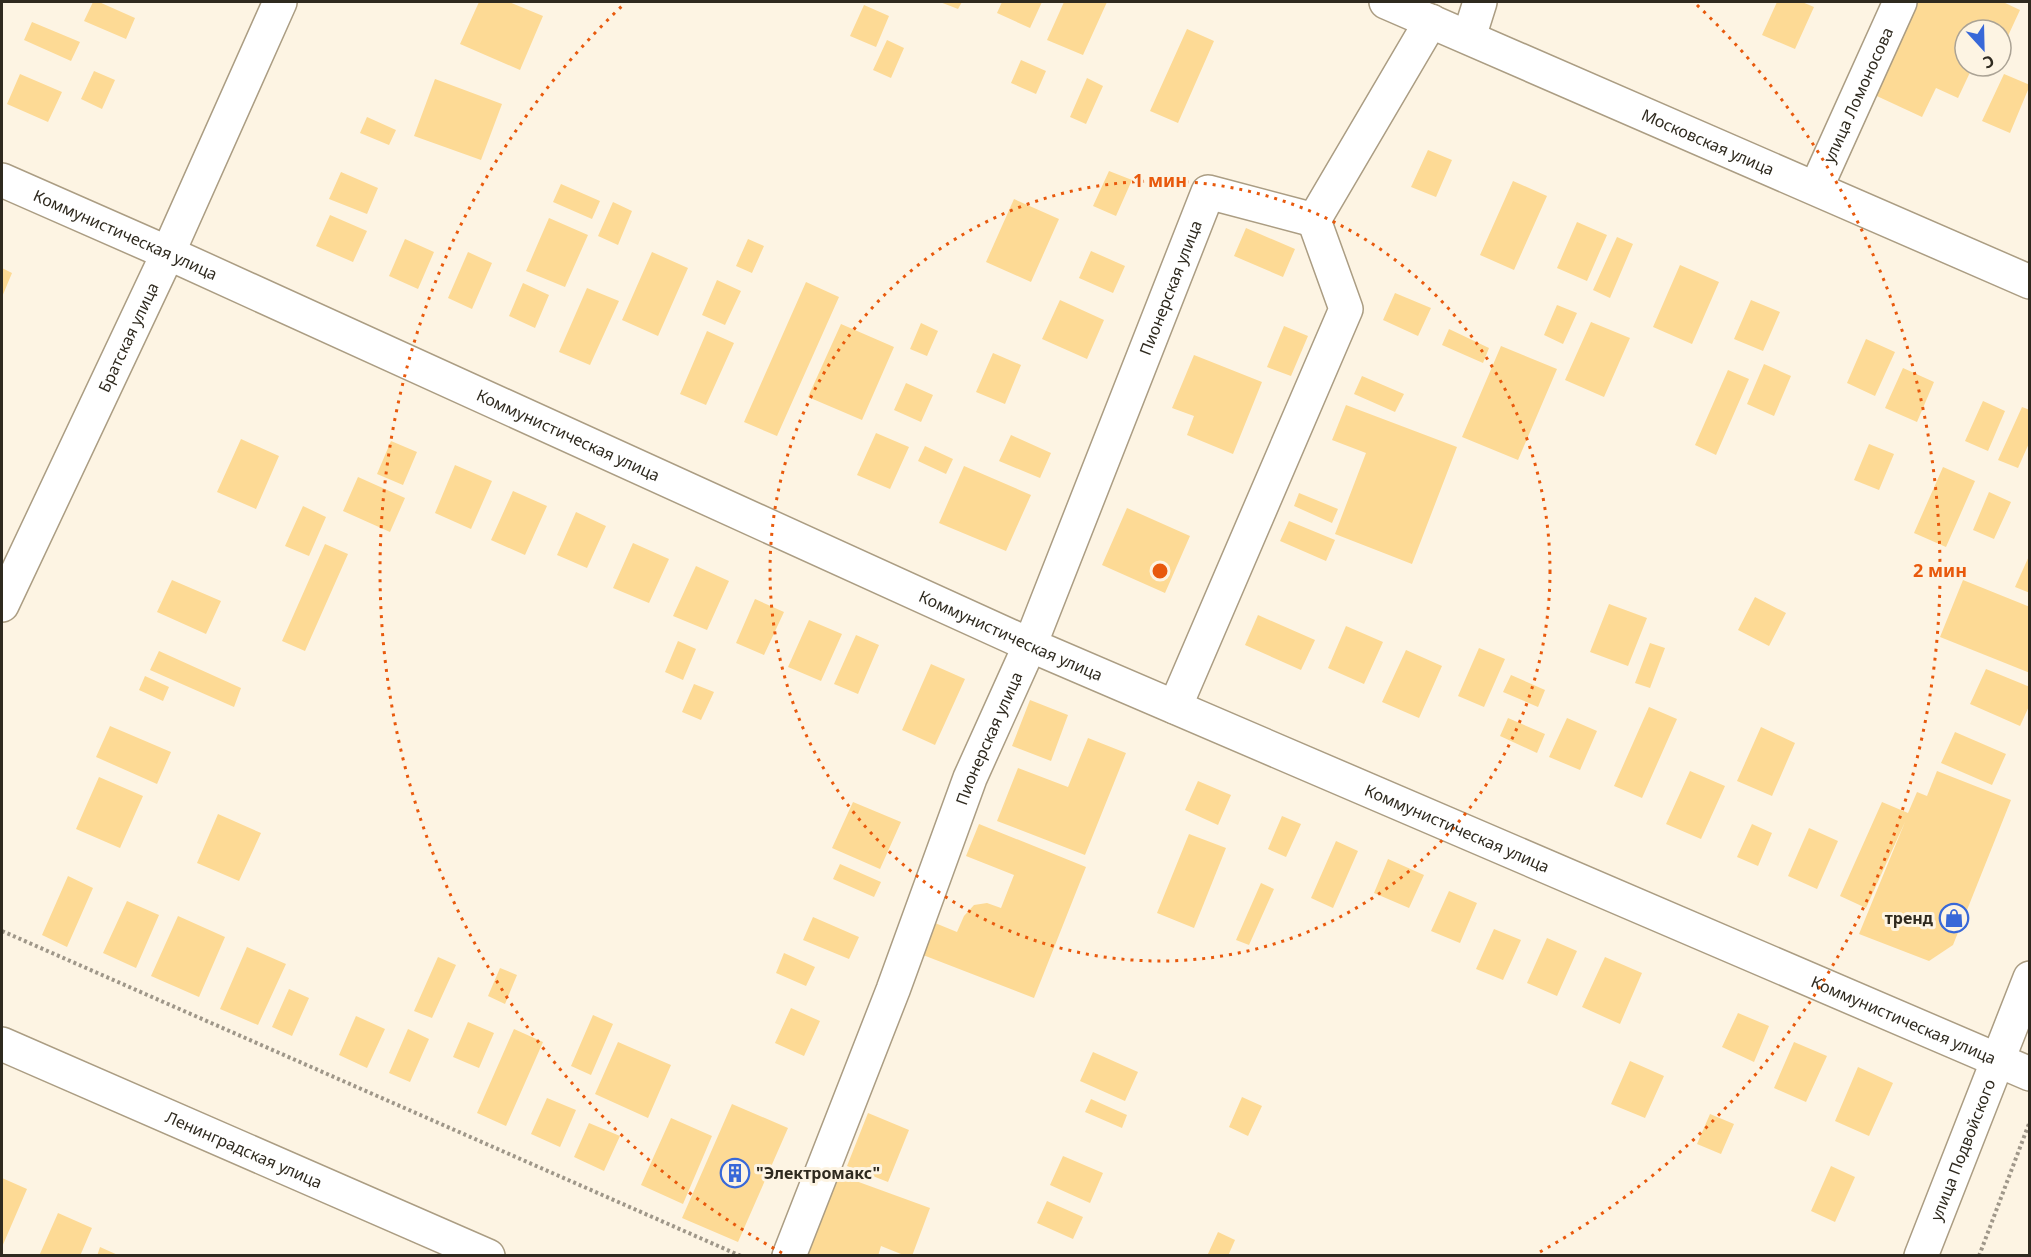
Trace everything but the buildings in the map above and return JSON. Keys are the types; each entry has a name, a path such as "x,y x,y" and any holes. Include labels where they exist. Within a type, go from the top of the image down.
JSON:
{"street":[{"name":"Братская улица","path":"2,605 168,253 280,2"},
{"name":"Московская улица","path":"1386,2 2030,282"},
{"path":"1469,37 1480,2"},
{"name":"улица Ломоносова","path":"1816,188 1900,2"},
{"path":"1175,707 1346,309 1314,220 1431,21"},
{"name":"Коммунистическая улица","path":"2,180 168,253 1030,645 2030,1074"},
{"name":"Пионерская улица","path":"789,1256 893,990 970,778 1030,645 1208,192 1314,220"},
{"name":"улица Подвойского","path":"1921,1256 2030,978"},
{"name":"Ленинградская улица","path":"2,1044 488,1256"}],"path":[{"path":"2,931 741,1256"},
{"path":"1979,1256 2030,1121"}],"place":[{"name":"тренд","path":"1954,918"},
{"name":"\"Электромакс\"","path":"735,1173"}]}
